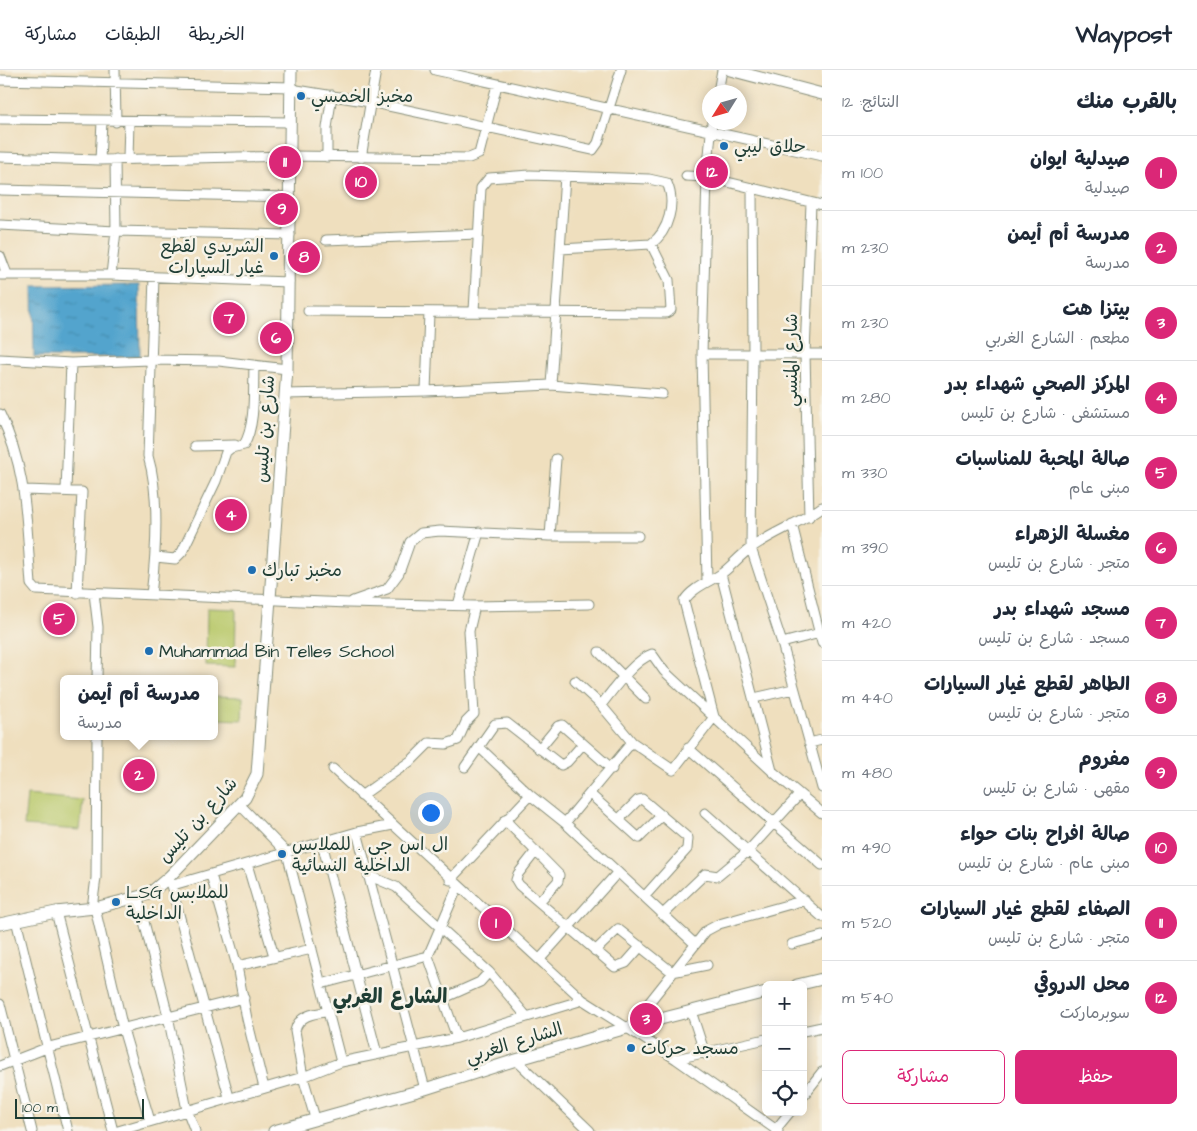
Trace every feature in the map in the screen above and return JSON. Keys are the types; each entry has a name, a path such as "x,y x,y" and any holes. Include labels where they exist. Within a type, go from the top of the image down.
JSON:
{"street":[{"path":"115,70 116,122"},
{"name":"شارع بن تليس","path":"0,924 56,912 93,908 138,898 153,892 168,883 240,804 249,793 257,774 287,369 291,70"},
{"path":"361,158 376,70"},
{"path":"435,70 608,110 702,126"},
{"path":"0,80 114,81 292,87 297,90 370,102 593,150 598,143 621,70"},
{"path":"719,85 722,70"},
{"path":"730,70 822,94"},
{"path":"0,158 100,160 290,156 327,158 469,158 479,154 497,85"},
{"path":"327,158 327,128 332,95"},
{"path":"0,119 102,122 129,120 291,122"},
{"path":"128,159 129,120"},
{"path":"100,160 102,122"},
{"path":"707,581 702,354 711,130"},
{"path":"722,130 822,156"},
{"path":"111,274 116,232 115,159"},
{"path":"474,311 481,188 489,178 530,175 649,179 667,183 671,194 669,216 661,234 650,244 560,249"},
{"path":"551,385 565,176"},
{"path":"686,176 708,177 822,205"},
{"path":"752,189 753,353 750,548 782,643 793,689 822,788"},
{"path":"0,190 290,197"},
{"name":"شارع المنسي","path":"809,517 805,354 811,203"},
{"path":"0,225 116,232 290,235"},
{"path":"326,240 478,234"},
{"path":"308,311 666,314 670,310 671,290 650,244"},
{"path":"0,256 3,275 111,274 154,278 289,282"},
{"path":"151,595 156,557 154,484 148,456 154,278"},
{"path":"426,392 429,313"},
{"path":"702,354 822,354"},
{"path":"0,359 71,363 150,360 219,361 287,369"},
{"path":"66,490 71,363"},
{"path":"244,446 250,420 254,366"},
{"path":"285,394 426,392 551,385 662,394"},
{"path":"0,414 13,442 25,490 32,587 36,590 348,603 475,606 590,604"},
{"path":"196,446 244,446"},
{"path":"156,557 175,559 182,552 219,473 226,452 231,448 244,446"},
{"path":"550,536 556,459"},
{"path":"25,490 81,491 77,593"},
{"path":"714,717 684,601 707,581 721,574 750,548 792,524 809,517 822,507"},
{"path":"792,524 822,643"},
{"path":"348,603 387,589 399,574 410,542 421,533 440,531 550,536 638,536"},
{"path":"458,605 479,532"},
{"path":"721,574 772,771"},
{"path":"94,593 98,627 97,675"},
{"path":"361,796 412,760 429,743 446,744 458,740 466,722 474,714 469,631 475,606"},
{"path":"782,643 820,634"},
{"path":"599,652 646,699"},
{"path":"601,705 624,678 642,660 652,654 664,671 772,771 822,813"},
{"path":"575,680 601,705 632,742 673,770 688,748 714,717"},
{"path":"754,698 793,689"},
{"path":"464,767 495,724 504,722 539,750 563,765 583,744"},
{"path":"539,750 560,725 612,769"},
{"path":"97,740 96,878 93,908 150,1121"},
{"path":"809,743 822,740"},
{"path":"565,823 612,769 632,742"},
{"path":"479,747 530,795 565,823 694,944"},
{"path":"688,748 822,865"},
{"path":"333,769 450,880 540,959 583,1000 632,1027 777,1130 787,1116"},
{"path":"590,794 640,838 662,814"},
{"path":"450,880 530,795"},
{"path":"662,915 705,874 718,876 748,850 800,795"},
{"path":"619,819 640,799 662,814 687,836 689,846 644,897"},
{"path":"240,804 287,853 341,1062"},
{"path":"705,813 822,917"},
{"path":"505,820 557,871 560,878 539,902"},
{"path":"229,1097 206,1010 168,883 211,874 357,832 393,825"},
{"path":"357,832 425,1089"},
{"path":"322,843 377,1054"},
{"path":"536,851 518,874 516,880 539,902 595,951 617,967 626,963 641,946"},
{"path":"247,864 274,956"},
{"path":"540,959 618,872"},
{"path":"211,874 237,966 247,1019 264,1088"},
{"path":"370,876 396,887 438,928 489,972 528,1017"},
{"path":"456,1038 428,956 438,928 458,886"},
{"path":"138,898 168,1016 187,1110 195,1131"},
{"path":"632,1027 672,972 706,931 719,924 805,900"},
{"path":"56,912 113,1131"},
{"path":"16,920 49,1047 68,1131"},
{"path":"595,951 618,928 672,972"},
{"path":"792,944 822,936"},
{"path":"237,966 274,956 312,949"},
{"path":"321,984 428,956"},
{"path":"672,972 707,965"},
{"path":"442,998 480,982 489,972"},
{"path":"807,983 822,979"},
{"name":"الشارع الغربي","path":"274,1131 315,1118 425,1089 516,1060 632,1027 762,993"},
{"path":"0,1066 49,1047 89,1039 168,1016 206,1010 244,998"},
{"path":"118,1131 229,1097 303,1077 341,1062 456,1038 583,1000"},
{"path":"0,1004 16,1060 32,1131"},
{"path":"691,1011 705,1054"},
{"path":"315,1118 303,1077 295,1031 296,1026 305,1017 327,1012"},
{"path":"807,1030 822,1027"},
{"path":"676,1059 762,1040"},
{"path":"516,1060 588,1130"},
{"path":"807,1090 822,1072"}],"green space":[{"path":"207,608 236,609 235,667 206,666"},
{"path":"218,696 243,697 242,720 218,719"},
{"path":"27,795 83,800 80,830 24,826"}],"water":[{"path":"139,285 140,357 34,357 33,286"}],"place":[{"name":"مخبز الخمسي","path":"301,96"},
{"name":"حلاق ليبي","path":"724,146"},
{"name":"الصفاء لقطع غيار السيارات","path":"285,162"},
{"name":"محل الدروقي","path":"712,172"},
{"name":"صالة افراح بنات حواء","path":"361,182"},
{"name":"مفروم","path":"282,209"},
{"name":"الشريدي لقطع غيار السيارات","path":"274,256"},
{"name":"الطاهر لقطع غيار السيارات","path":"304,257"},
{"name":"مسجد شهداء بدر","path":"229,318"},
{"name":"مغسلة الزهراء","path":"276,338"},
{"name":"المركز الصحي شهداء بدر","path":"231,515"},
{"name":"مخبز تبارك","path":"252,570"},
{"name":"صالة المحبة للمناسبات","path":"59,619"},
{"name":"Muhammad Bin Telles School","path":"149,651"},
{"name":"مدرسة أم أيمن","path":"139,775"},
{"name":"ال اس جي . للملابس الداخلية النسائية","path":"282,854"},
{"name":"LSG للملابس الداخلية","path":"116,902"},
{"name":"صيدلية ايوان","path":"496,923"},
{"name":"بيتزا هت","path":"646,1019"},
{"name":"مسجد حركات","path":"631,1048"}],"district":[{"name":"الشارع الغربي","path":"390,997"}]}
